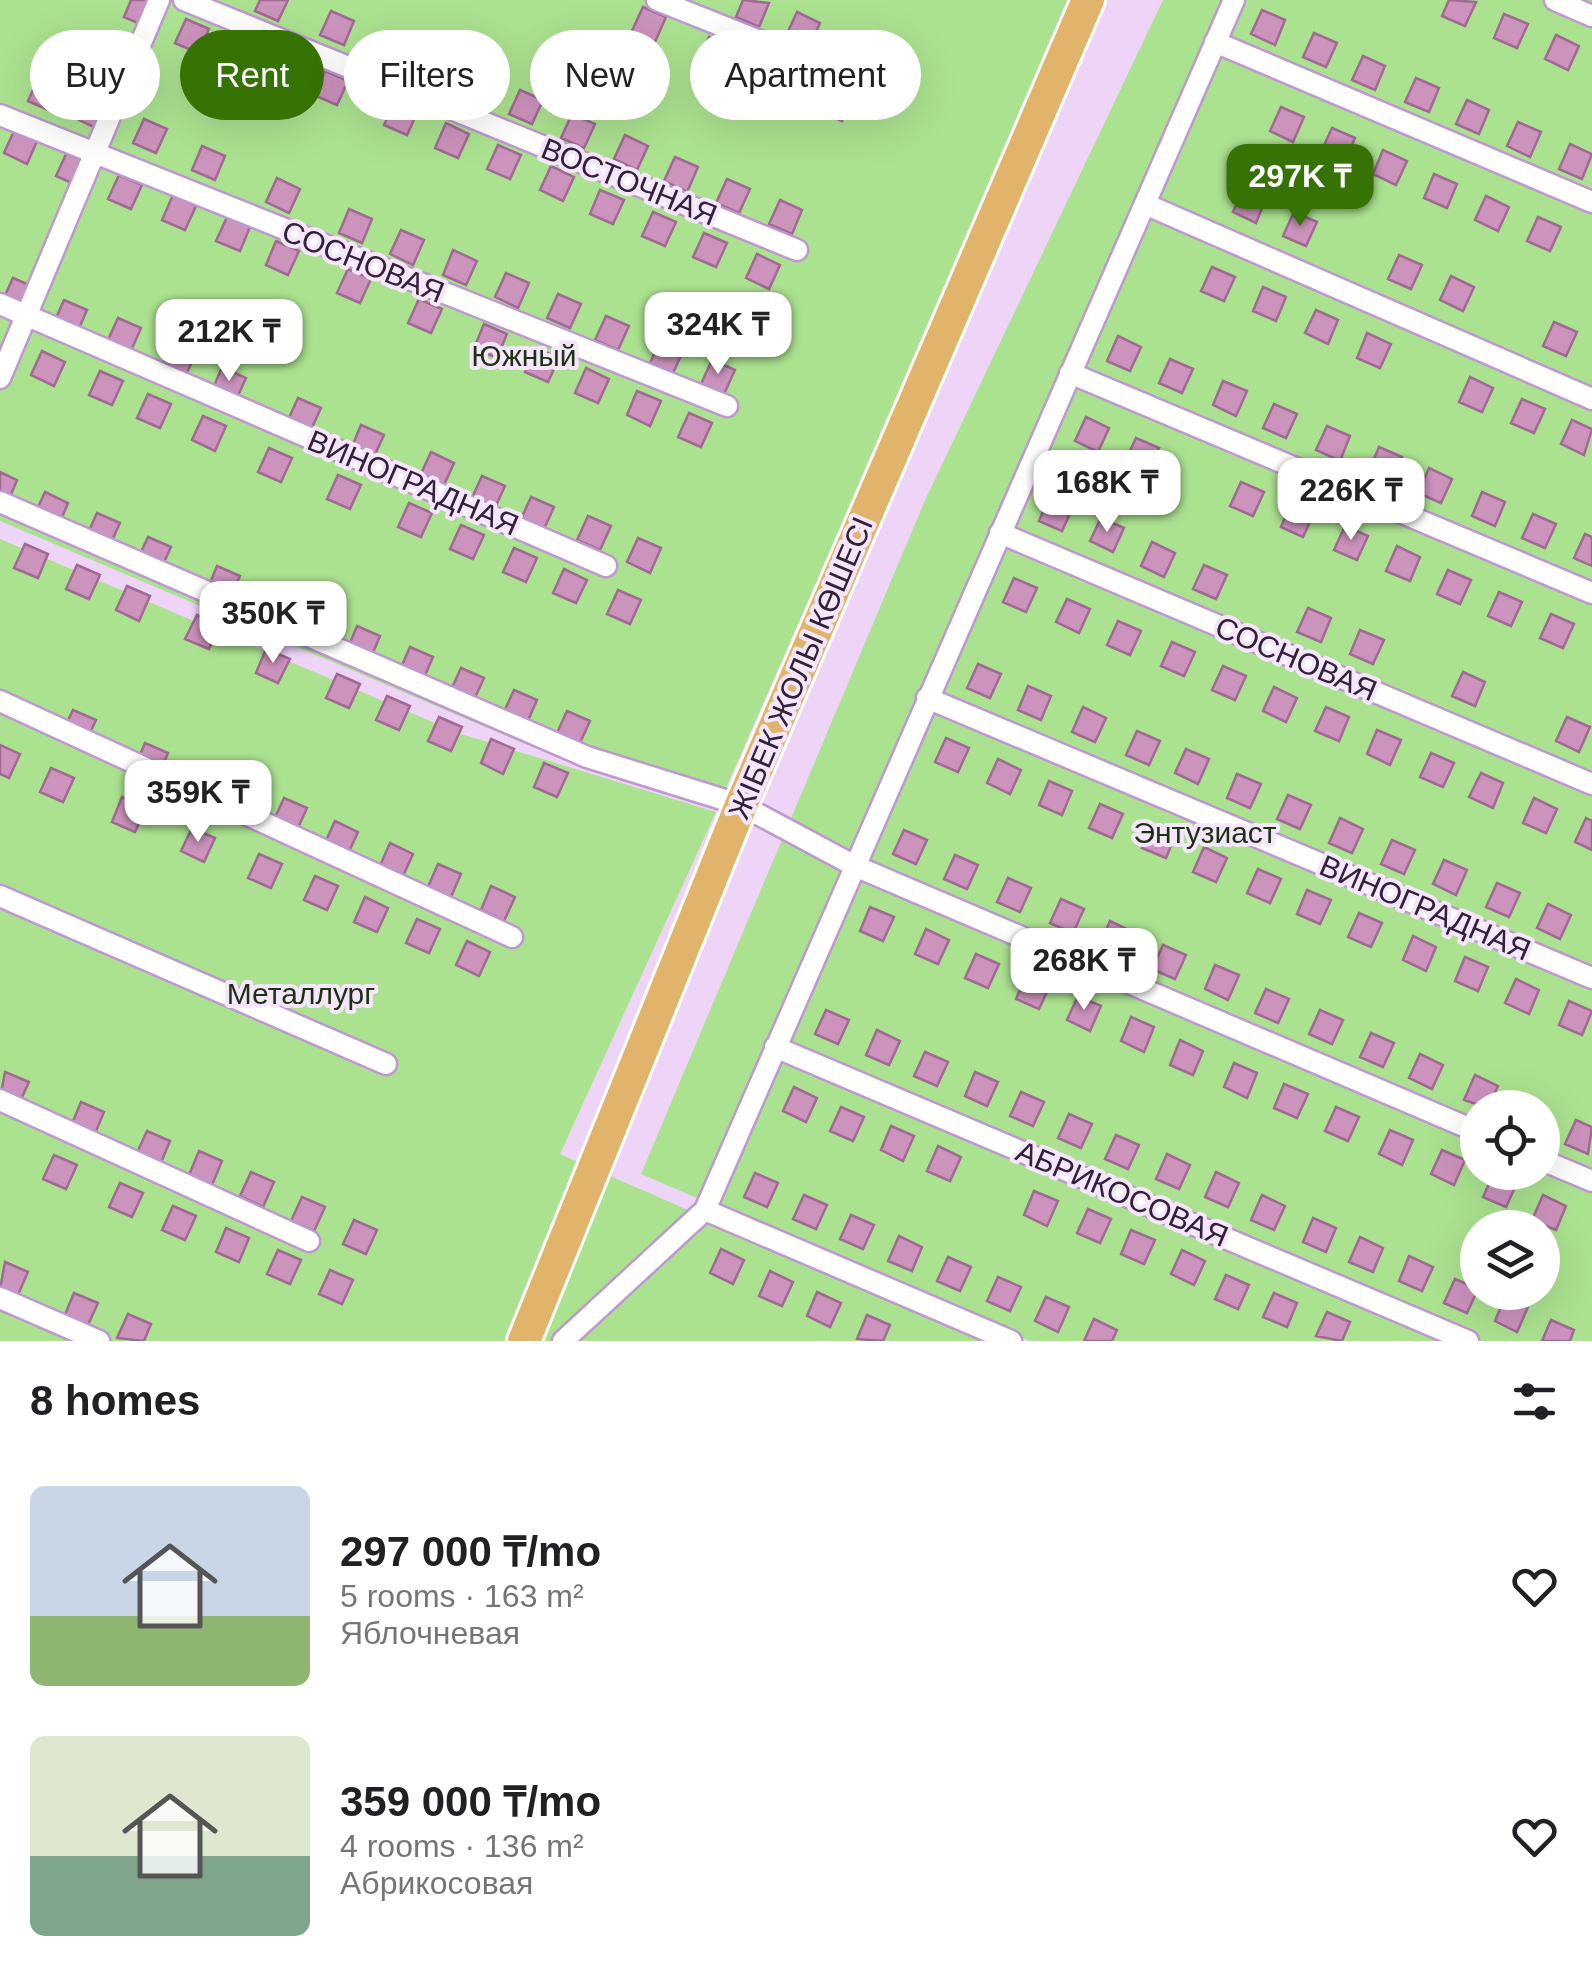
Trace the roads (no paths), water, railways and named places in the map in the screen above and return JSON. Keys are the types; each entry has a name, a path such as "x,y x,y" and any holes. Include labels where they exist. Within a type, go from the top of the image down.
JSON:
{"highway":[{"name":"ЖІБЕК ЖОЛЫ КӨШЕСІ","path":"524,1341 741,805 1088,0"}],"street":[{"path":"0,378 159,0"},
{"name":"ВОСТОЧНАЯ","path":"184,0 797,250"},
{"path":"657,0 732,30"},
{"path":"573,1338 705,1210 1234,0"},
{"path":"1555,0 1592,16"},
{"path":"1215,42 1592,202"},
{"name":"СОСНОВАЯ","path":"0,115 94,156 728,406"},
{"path":"1145,204 1592,399"},
{"name":"ВИНОГРАДНАЯ","path":"0,304 606,566"},
{"path":"1070,373 1592,593"},
{"path":"0,502 587,757 741,805 855,866 1460,1124"},
{"name":"СОСНОВАЯ","path":"1000,533 1592,784"},
{"name":"ВИНОГРАДНАЯ","path":"927,698 1592,978"},
{"path":"0,701 512,937"},
{"path":"0,896 386,1064"},
{"name":"АБРИКОСОВАЯ","path":"775,1047 1468,1341"},
{"path":"0,1100 309,1241"},
{"path":"1560,1168 1592,1181"},
{"path":"705,1210 1011,1341"},
{"path":"0,1298 99,1341"}],"park label":[{"name":"Южный","path":"524,356"},
{"name":"Энтузиаст","path":"1205,833"},
{"name":"Металлург","path":"301,994"}]}
